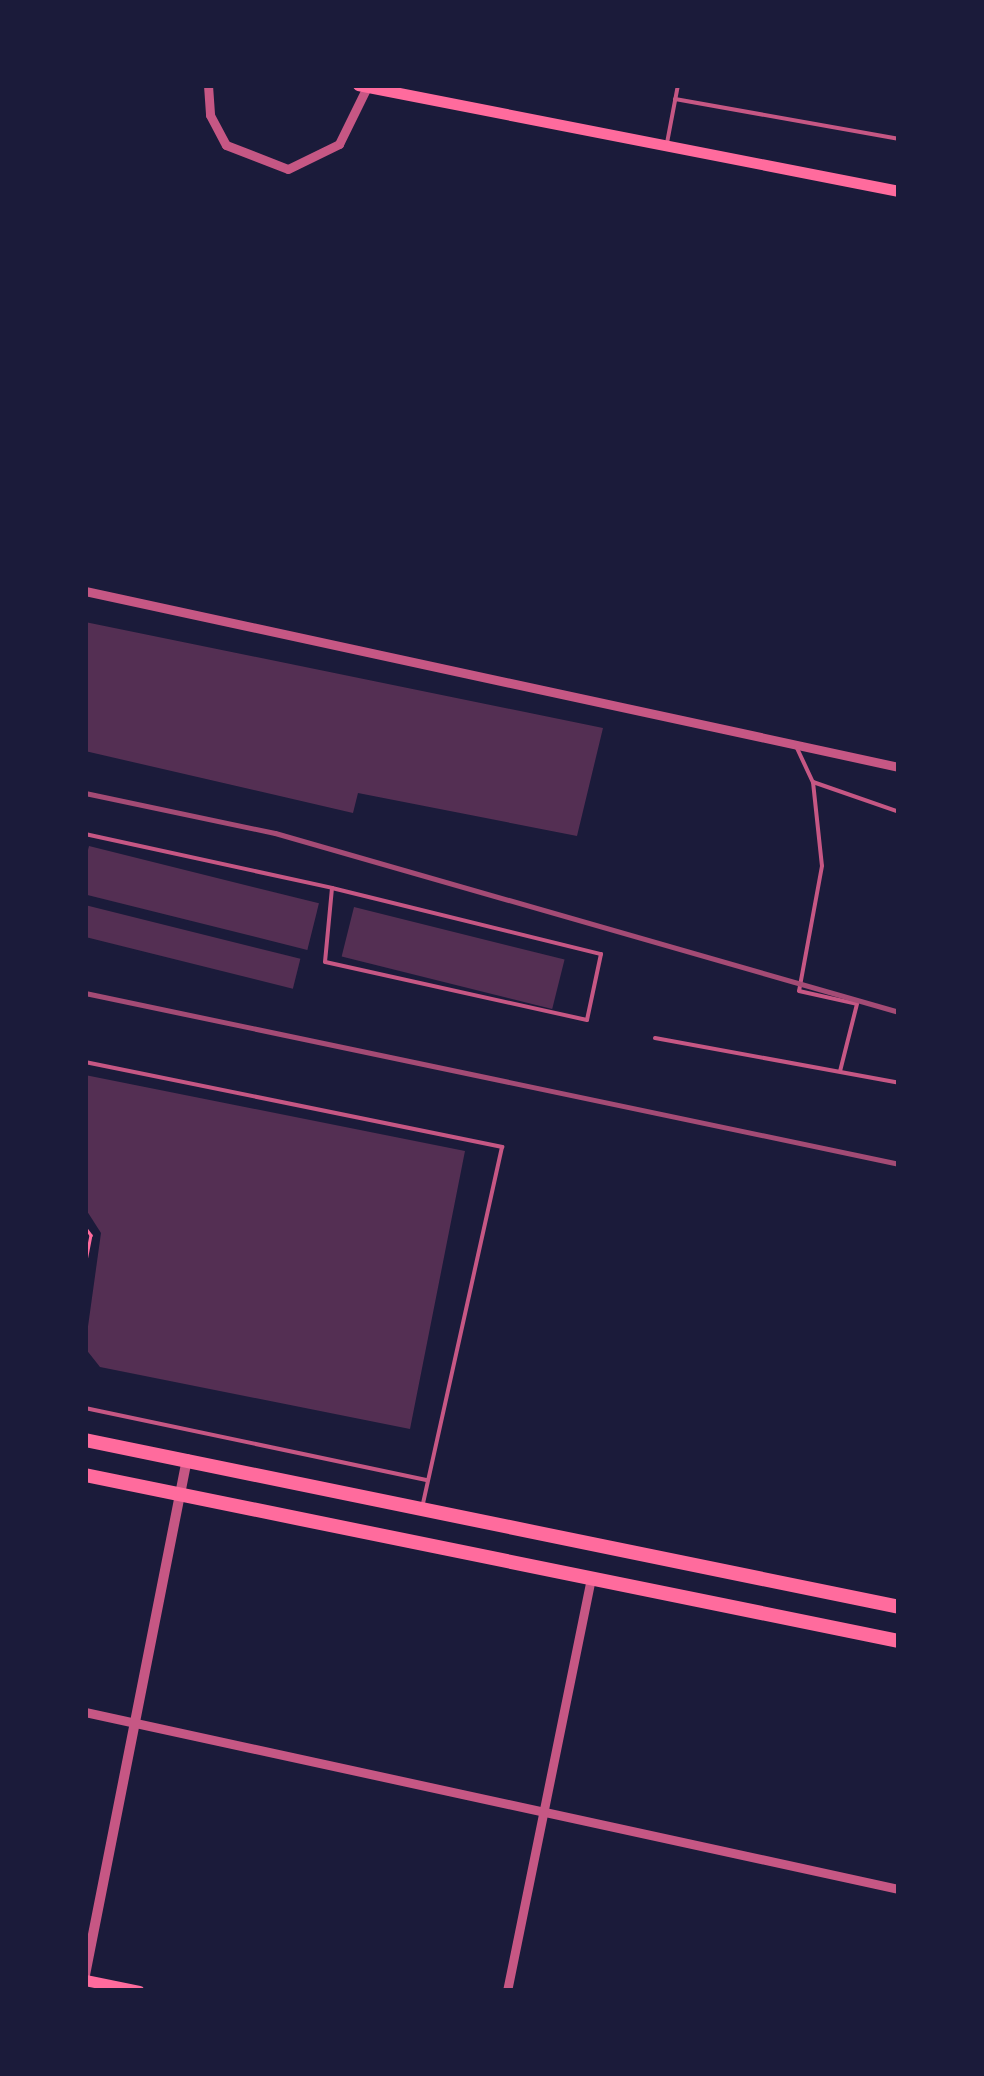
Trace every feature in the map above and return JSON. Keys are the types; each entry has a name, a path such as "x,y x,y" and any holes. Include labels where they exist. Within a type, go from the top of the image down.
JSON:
{"highway":[{"path":"85,1440 899,1607"},
{"path":"85,1475 899,1641"}],"main road":[{"path":"364,86 899,192"},
{"path":"85,1978 139,1991"}],"street":[{"path":"208,85 210,115 226,144 288,169 339,144 364,86"},
{"path":"85,591 899,767"},
{"path":"85,1978 187,1459"},
{"path":"507,1991 591,1578"},
{"path":"85,1712 899,1889"}],"lane":[{"path":"667,143 678,85"},
{"path":"675,99 899,139"},
{"path":"796,746 813,782 822,866 799,991 857,1004 840,1071"},
{"path":"813,782 899,812"},
{"path":"85,834 332,888 601,954 587,1020 325,962 332,888"},
{"path":"656,1038 899,1082"},
{"path":"85,1062 502,1147 422,1508"},
{"path":"85,1408 428,1480"}],"path":[{"path":"85,1226 91,1235 85,1266"}],"building":[{"path":"85,622 603,728 577,836 358,793 353,813 85,751"},
{"path":"89,846 319,903 307,950 85,894"},
{"path":"85,905 300,959 293,989 85,937"},
{"path":"354,907 565,959 552,1009 342,956"},
{"path":"85,1075 465,1151 410,1429 100,1367 85,1348 101,1233 85,1208"}],"railway":[{"path":"85,793 275,833 899,1012"},
{"path":"85,993 899,1164"}]}
